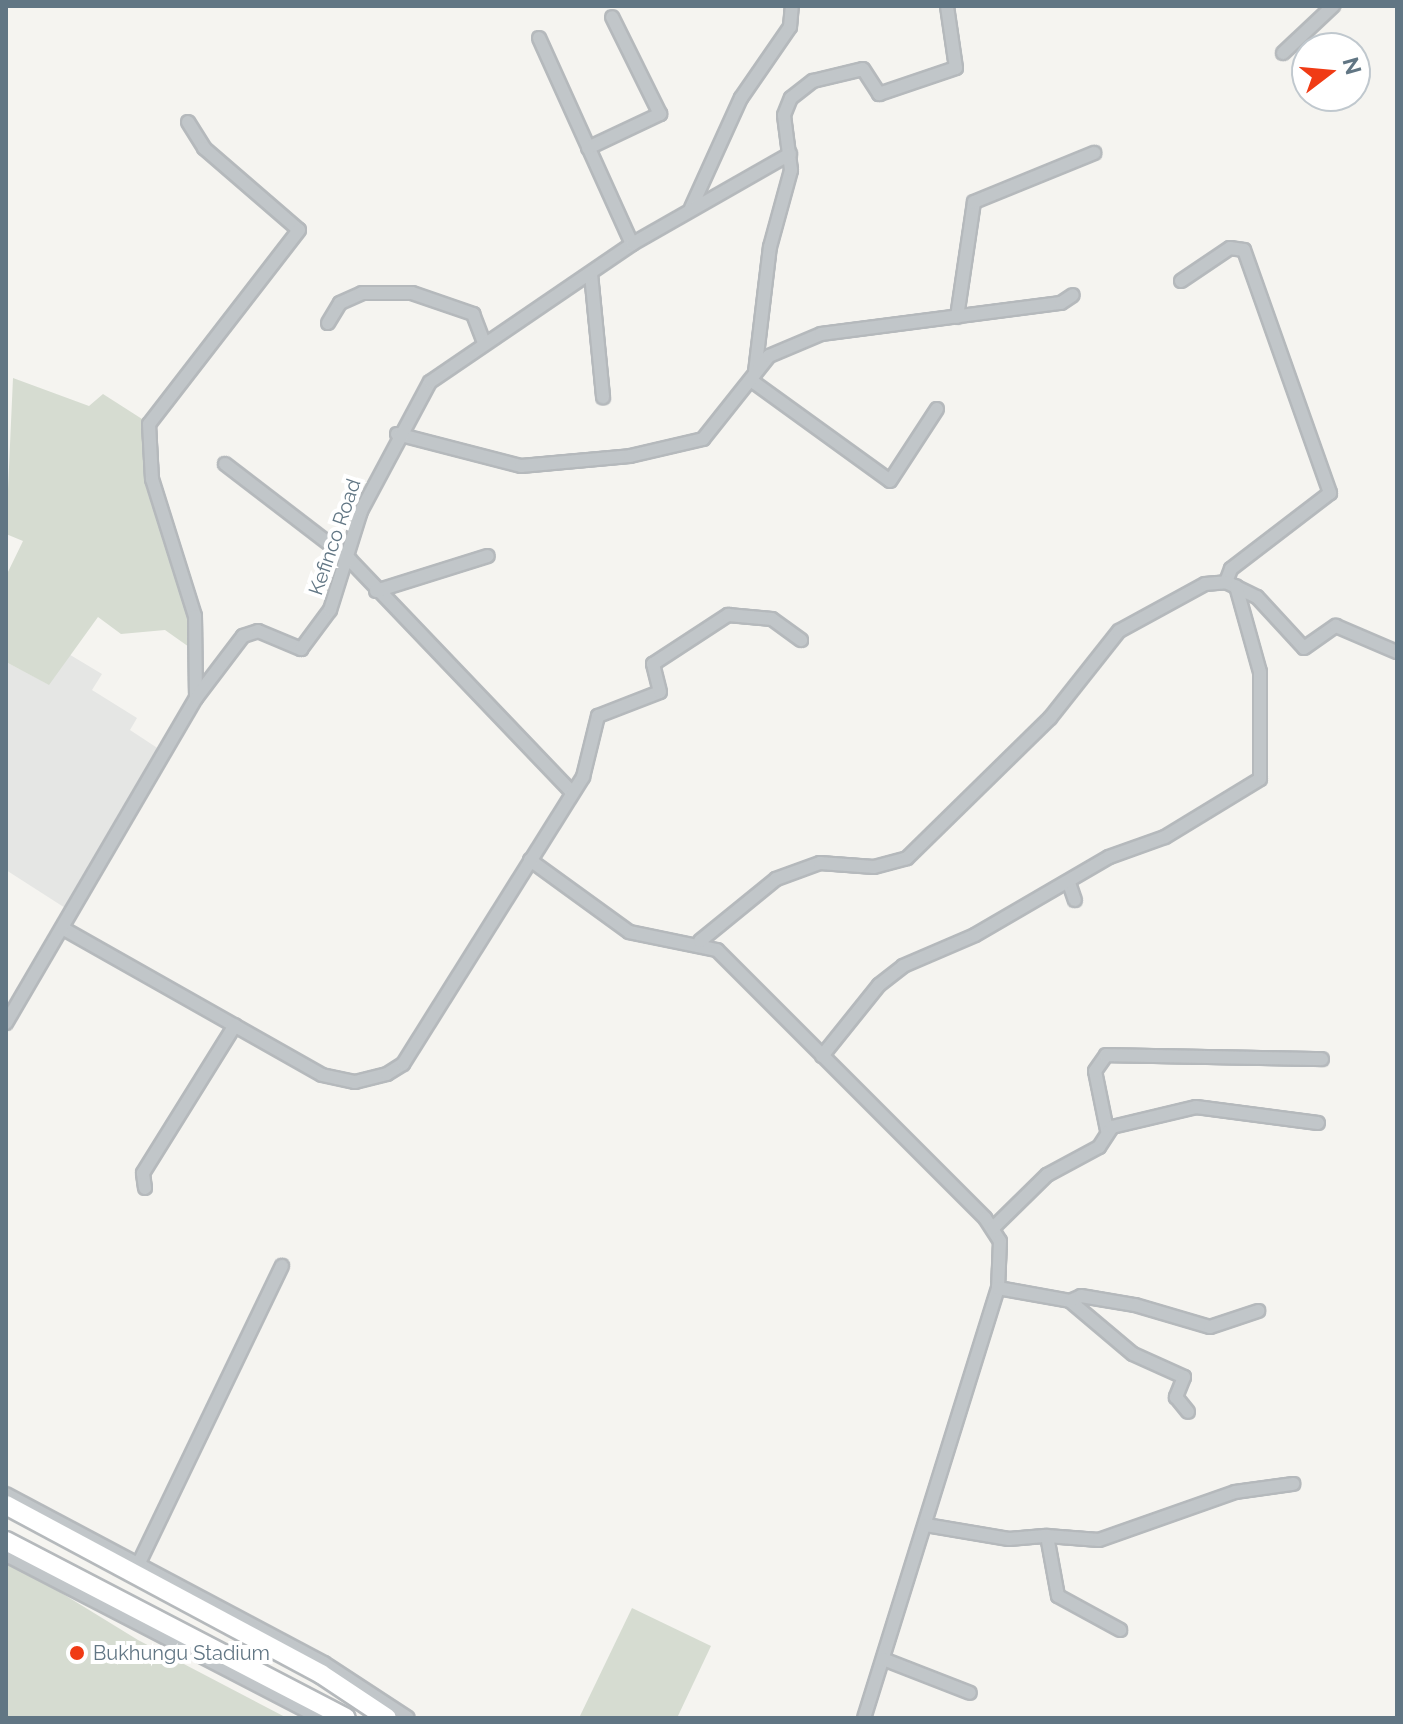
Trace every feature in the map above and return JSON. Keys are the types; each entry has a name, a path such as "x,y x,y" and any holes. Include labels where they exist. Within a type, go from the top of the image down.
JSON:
{"highway":[{"path":"6,1505 334,1676 387,1718"},
{"path":"6,1541 316,1713 346,1718"},
{"path":"129,1608 145,1597 138,1572"},
{"path":"174,1633 174,1613 192,1604"}],"street":[{"path":"691,208 741,98 790,27 792,6"},
{"path":"753,377 790,154 784,115 801,87 863,69 879,94 956,68 947,6"},
{"path":"1283,53 1333,6"},
{"path":"588,148 660,114 612,17"},
{"path":"539,38 632,244"},
{"path":"188,122 204,148 299,230 149,424 152,479 195,616 196,698"},
{"path":"957,317 974,202 1094,153"},
{"name":"Kefinco Road","path":"6,1023 64,929 196,698 251,632 304,648 330,610 350,560 361,511 397,434 430,382 483,340 591,274 632,244 790,154"},
{"path":"822,1056 879,985 903,966 1069,883 1260,779 1260,672 1231,584 1231,569 1330,493 1244,250 1230,248 1181,281"},
{"path":"591,274 603,397"},
{"path":"328,323 340,303 362,293 412,293 473,314 483,340"},
{"path":"397,434 521,466 630,456 703,439 769,356 821,334 1061,303 1073,295"},
{"path":"753,377 890,481 937,409"},
{"path":"225,464 350,560 376,591 571,791"},
{"path":"376,591 488,556"},
{"path":"700,941 776,879 820,863 874,867 907,858 1050,718 1131,621 1205,584 1231,584 1257,597 1304,648 1336,626 1397,652"},
{"path":"64,929 339,1081 387,1074 403,1064 571,791 583,777 598,716 660,692 653,664 698,632 738,612 772,619 801,640"},
{"path":"530,860 629,932 652,941 700,941 717,950 993,1228 1003,1256 998,1288 864,1718"},
{"path":"1069,883 1075,900"},
{"path":"145,1188 143,1173 235,1025"},
{"path":"993,1228 1047,1175 1099,1147 1107,1130 1099,1057 1186,1052 1322,1059"},
{"path":"1107,1130 1196,1107 1318,1123"},
{"path":"138,1572 282,1266"},
{"path":"998,1288 1070,1301 1133,1354 1184,1377 1176,1397 1188,1412"},
{"path":"1070,1301 1081,1296 1135,1305 1210,1327 1258,1311"},
{"path":"926,1525 1009,1539 1047,1536 1099,1540 1235,1492 1293,1484"},
{"path":"6,1494 138,1572 408,1718"},
{"path":"1047,1536 1058,1596 1120,1630"},
{"path":"6,1555 316,1713"},
{"path":"883,1659 970,1693"}],"shaded area":[{"path":"13,378 89,406 103,394 153,426 155,479 199,654 165,630 121,634 98,617 49,685 6,662 6,576 23,541 6,534"},
{"path":"67,653 102,674 92,690 137,718 130,730 165,753 73,913 6,870 6,662 48,684"},
{"name":"Bukhungu Stadium","path":"6,1559 138,1640 287,1718 6,1718"},
{"path":"632,1608 711,1646 677,1718 579,1718"}],"place":[{"name":"Bukhungu Stadium","path":"77,1653"}]}
